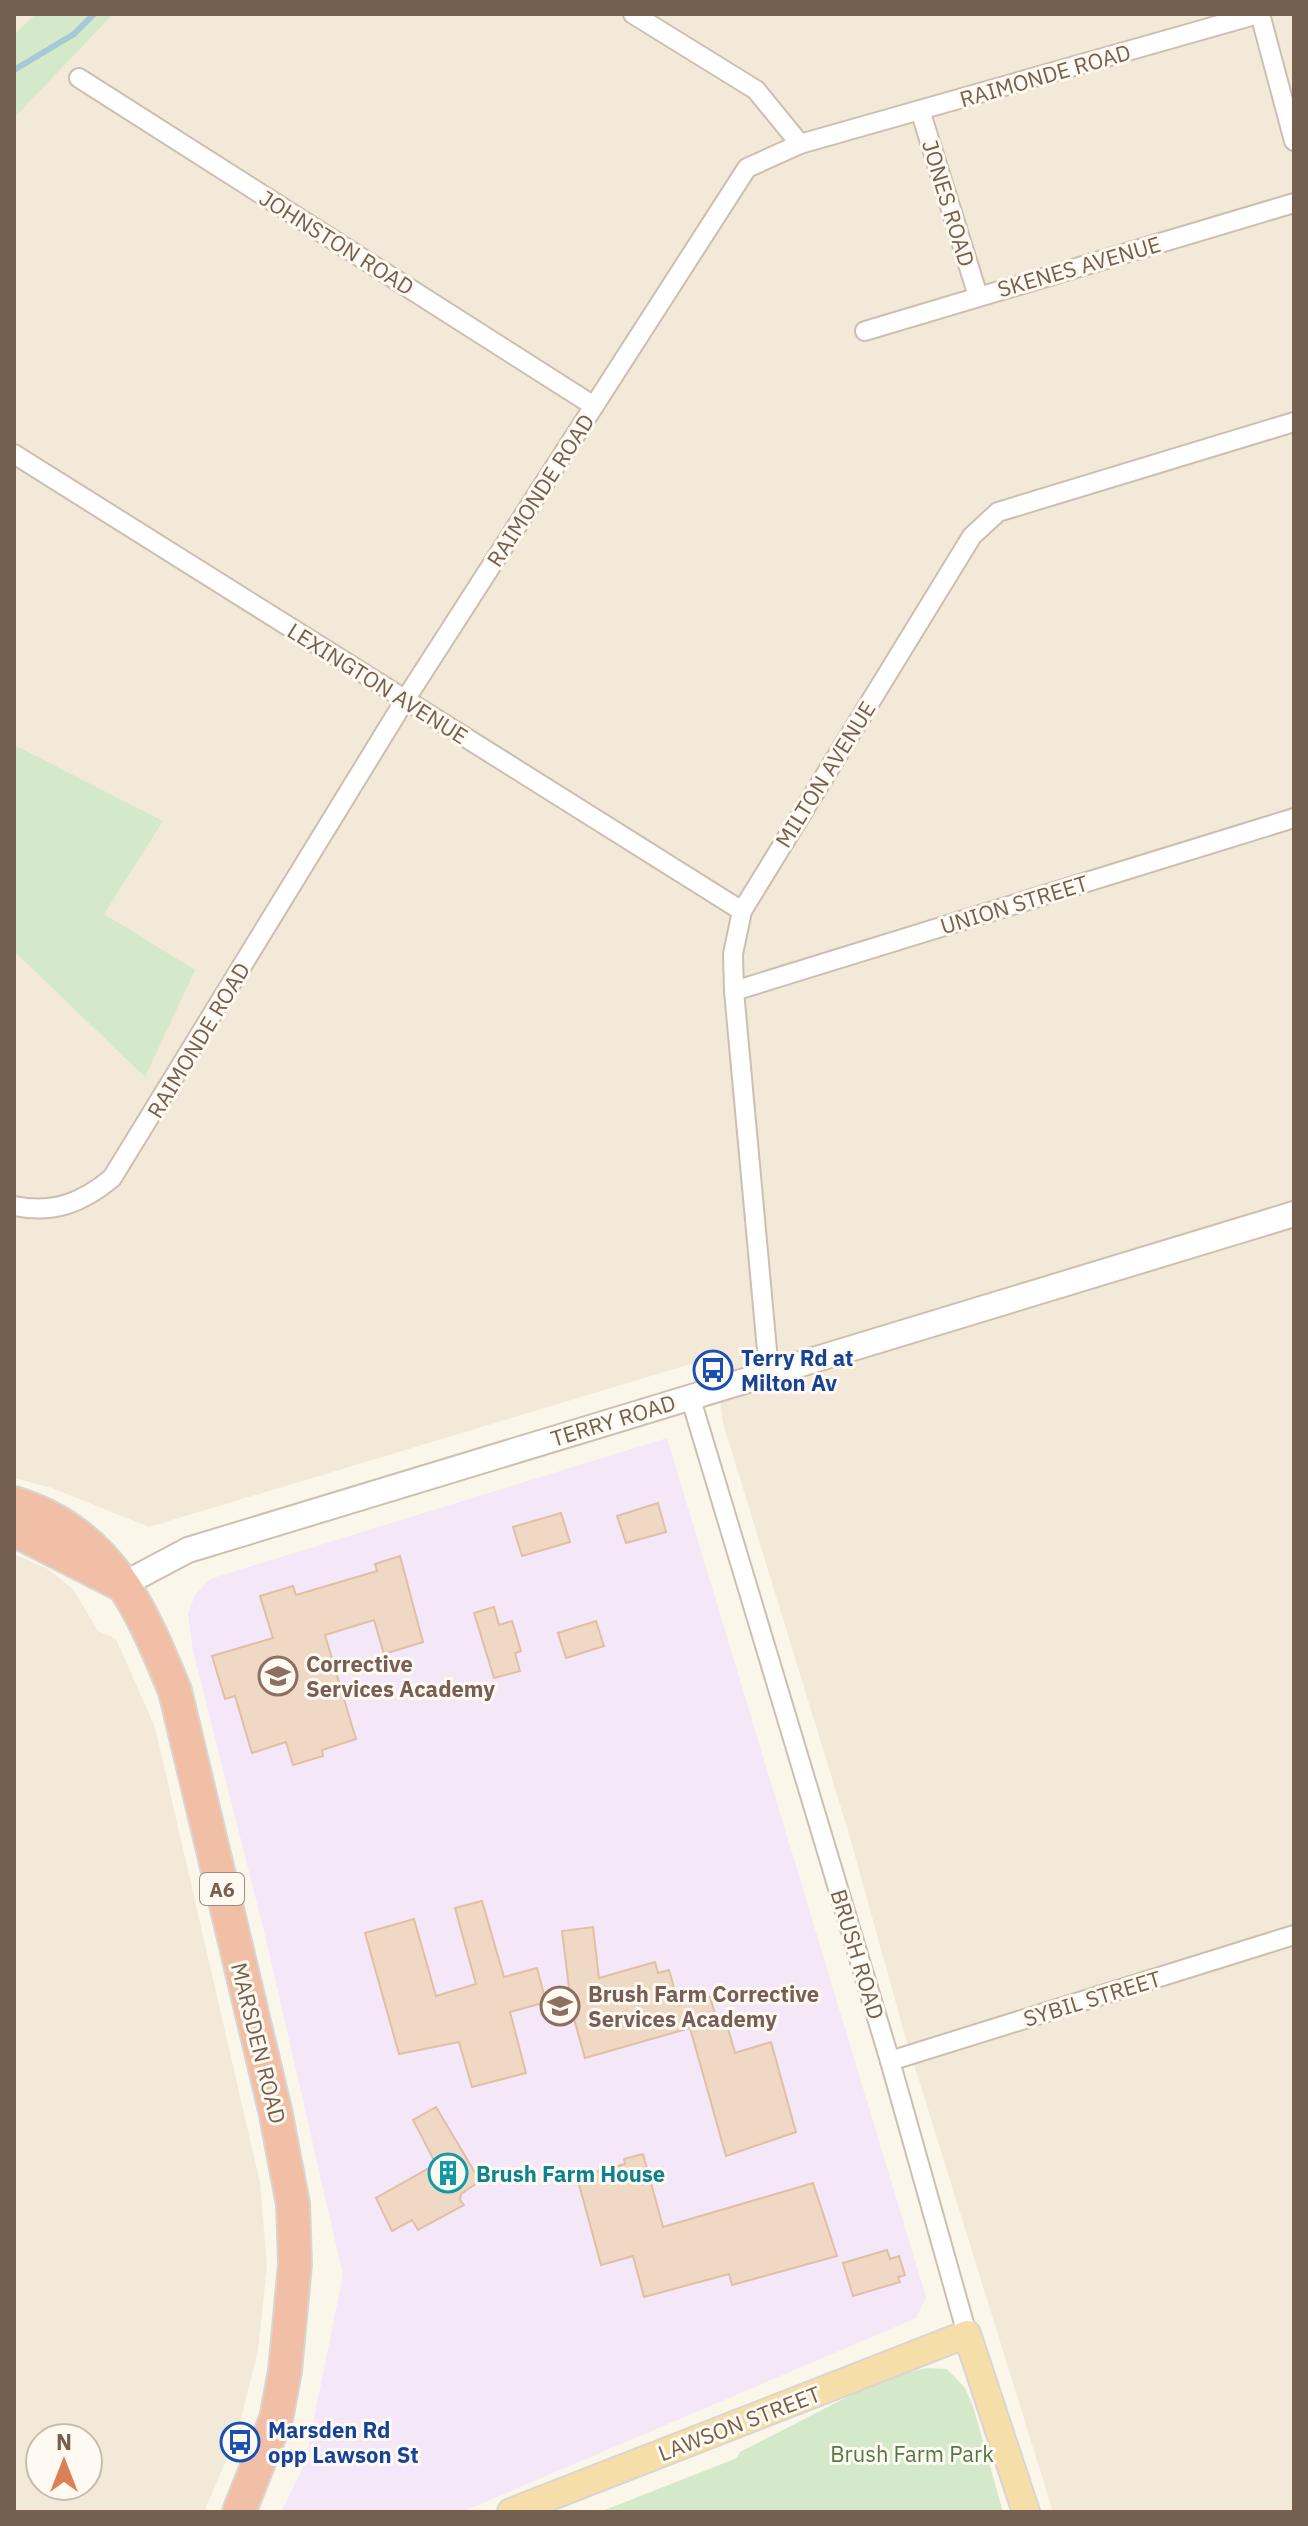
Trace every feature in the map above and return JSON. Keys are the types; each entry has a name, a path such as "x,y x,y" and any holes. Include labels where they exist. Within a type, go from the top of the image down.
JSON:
{"highway":[{"name":"MARSDEN ROAD","path":"14,1503 40,1511 84,1537 102,1553 153,1638 175,1691 278,2122 293,2204 295,2264 285,2371 276,2419 239,2512"},
{"path":"14,1530 122,1585"}],"main road":[{"name":"LAWSON STREET","path":"511,2512 967,2334"},
{"name":"BRUSH ROAD","path":"967,2334 1026,2512"}],"street":[{"path":"633,14 756,90 800,144"},
{"path":"1259,14 1294,141"},
{"name":"RAIMONDE ROAD","path":"14,1206 57,1209 88,1198 112,1178 405,700 747,168 800,144 1259,14"},
{"name":"JOHNSTON ROAD","path":"79,78 594,406"},
{"name":"JONES ROAD","path":"920,110 978,296"},
{"name":"SKENES AVENUE","path":"865,331 1294,203"},
{"name":"MILTON AVENUE","path":"769,1372 734,991 733,954 742,911 972,536 998,512 1294,422"},
{"name":"LEXINGTON AVENUE","path":"14,454 742,911"},
{"name":"UNION STREET","path":"734,991 1294,818"},
{"name":"TERRY ROAD","path":"122,1585 188,1550 1294,1214"},
{"name":"BRUSH ROAD","path":"690,1396 890,2061 967,2334"},
{"name":"SYBIL STREET","path":"890,2061 1294,1935"}],"shaded area":[{"path":"14,14 1294,14 1294,2512 1053,2512 904,2032 849,1834 723,1423 714,1357 149,1527 52,1488 14,1478"},
{"name":"Brush Farm Corrective Services Academy","path":"667,1438 926,2297 916,2318 462,2512 281,2512 305,2463 343,2275 265,1935 193,1651 188,1614 195,1595 210,1579"},
{"path":"14,1554 48,1569 73,1589 98,1631 116,1639 155,1727 260,2183 267,2266 258,2351 237,2434 204,2512 14,2512"}],"green space":[{"path":"36,14 113,14 14,118 14,35"},
{"path":"14,745 163,821 104,914 195,970 145,1077 14,951"},
{"name":"Brush Farm Park","path":"927,2368 947,2369 965,2388 1003,2512 600,2512 737,2458 740,2452 884,2378"}],"building":[{"path":"658,1503 666,1532 626,1543 617,1516"},
{"path":"561,1513 570,1542 522,1556 513,1527"},
{"name":"Corrective Services Academy","path":"400,1556 423,1642 384,1654 374,1620 325,1635 356,1739 322,1750 323,1756 293,1765 286,1742 252,1753 235,1696 225,1699 212,1656 273,1638 260,1596 293,1586 296,1595 377,1571 375,1564"},
{"path":"494,1607 499,1625 512,1621 521,1651 515,1653 520,1671 494,1678 474,1613"},
{"path":"596,1621 604,1646 566,1658 558,1633"},
{"path":"482,1901 504,1977 537,1968 546,2002 510,2012 526,2073 472,2087 459,2042 399,2054 365,1933 414,1919 436,1996 476,1984 455,1908"},
{"path":"593,1927 599,1978 655,1962 658,1973 669,1970 679,2005 710,1997 717,2021 725,2018 735,2053 771,2042 796,2132 726,2156 690,2028 585,2058 572,2012 562,1931"},
{"name":"Brush Farm House","path":"436,2107 480,2181 461,2194 460,2200 464,2205 418,2230 412,2220 392,2231 376,2198 436,2164 413,2120"},
{"path":"643,2154 663,2227 813,2183 837,2256 732,2285 729,2274 644,2297 633,2256 601,2265 577,2177 625,2164 624,2159"},
{"path":"887,2250 890,2259 899,2256 905,2275 898,2277 900,2282 853,2296 843,2263"}],"waterway":[{"path":"14,70 74,34 94,14"}],"place":[{"name":"Terry Rd at Milton Av","path":"713,1370"},
{"name":"Corrective Services Academy","path":"278,1676"},
{"name":"Brush Farm Corrective Services Academy","path":"560,2006"},
{"name":"Brush Farm House","path":"448,2173"},
{"name":"Marsden Rd opp Lawson St","path":"240,2442"}]}
